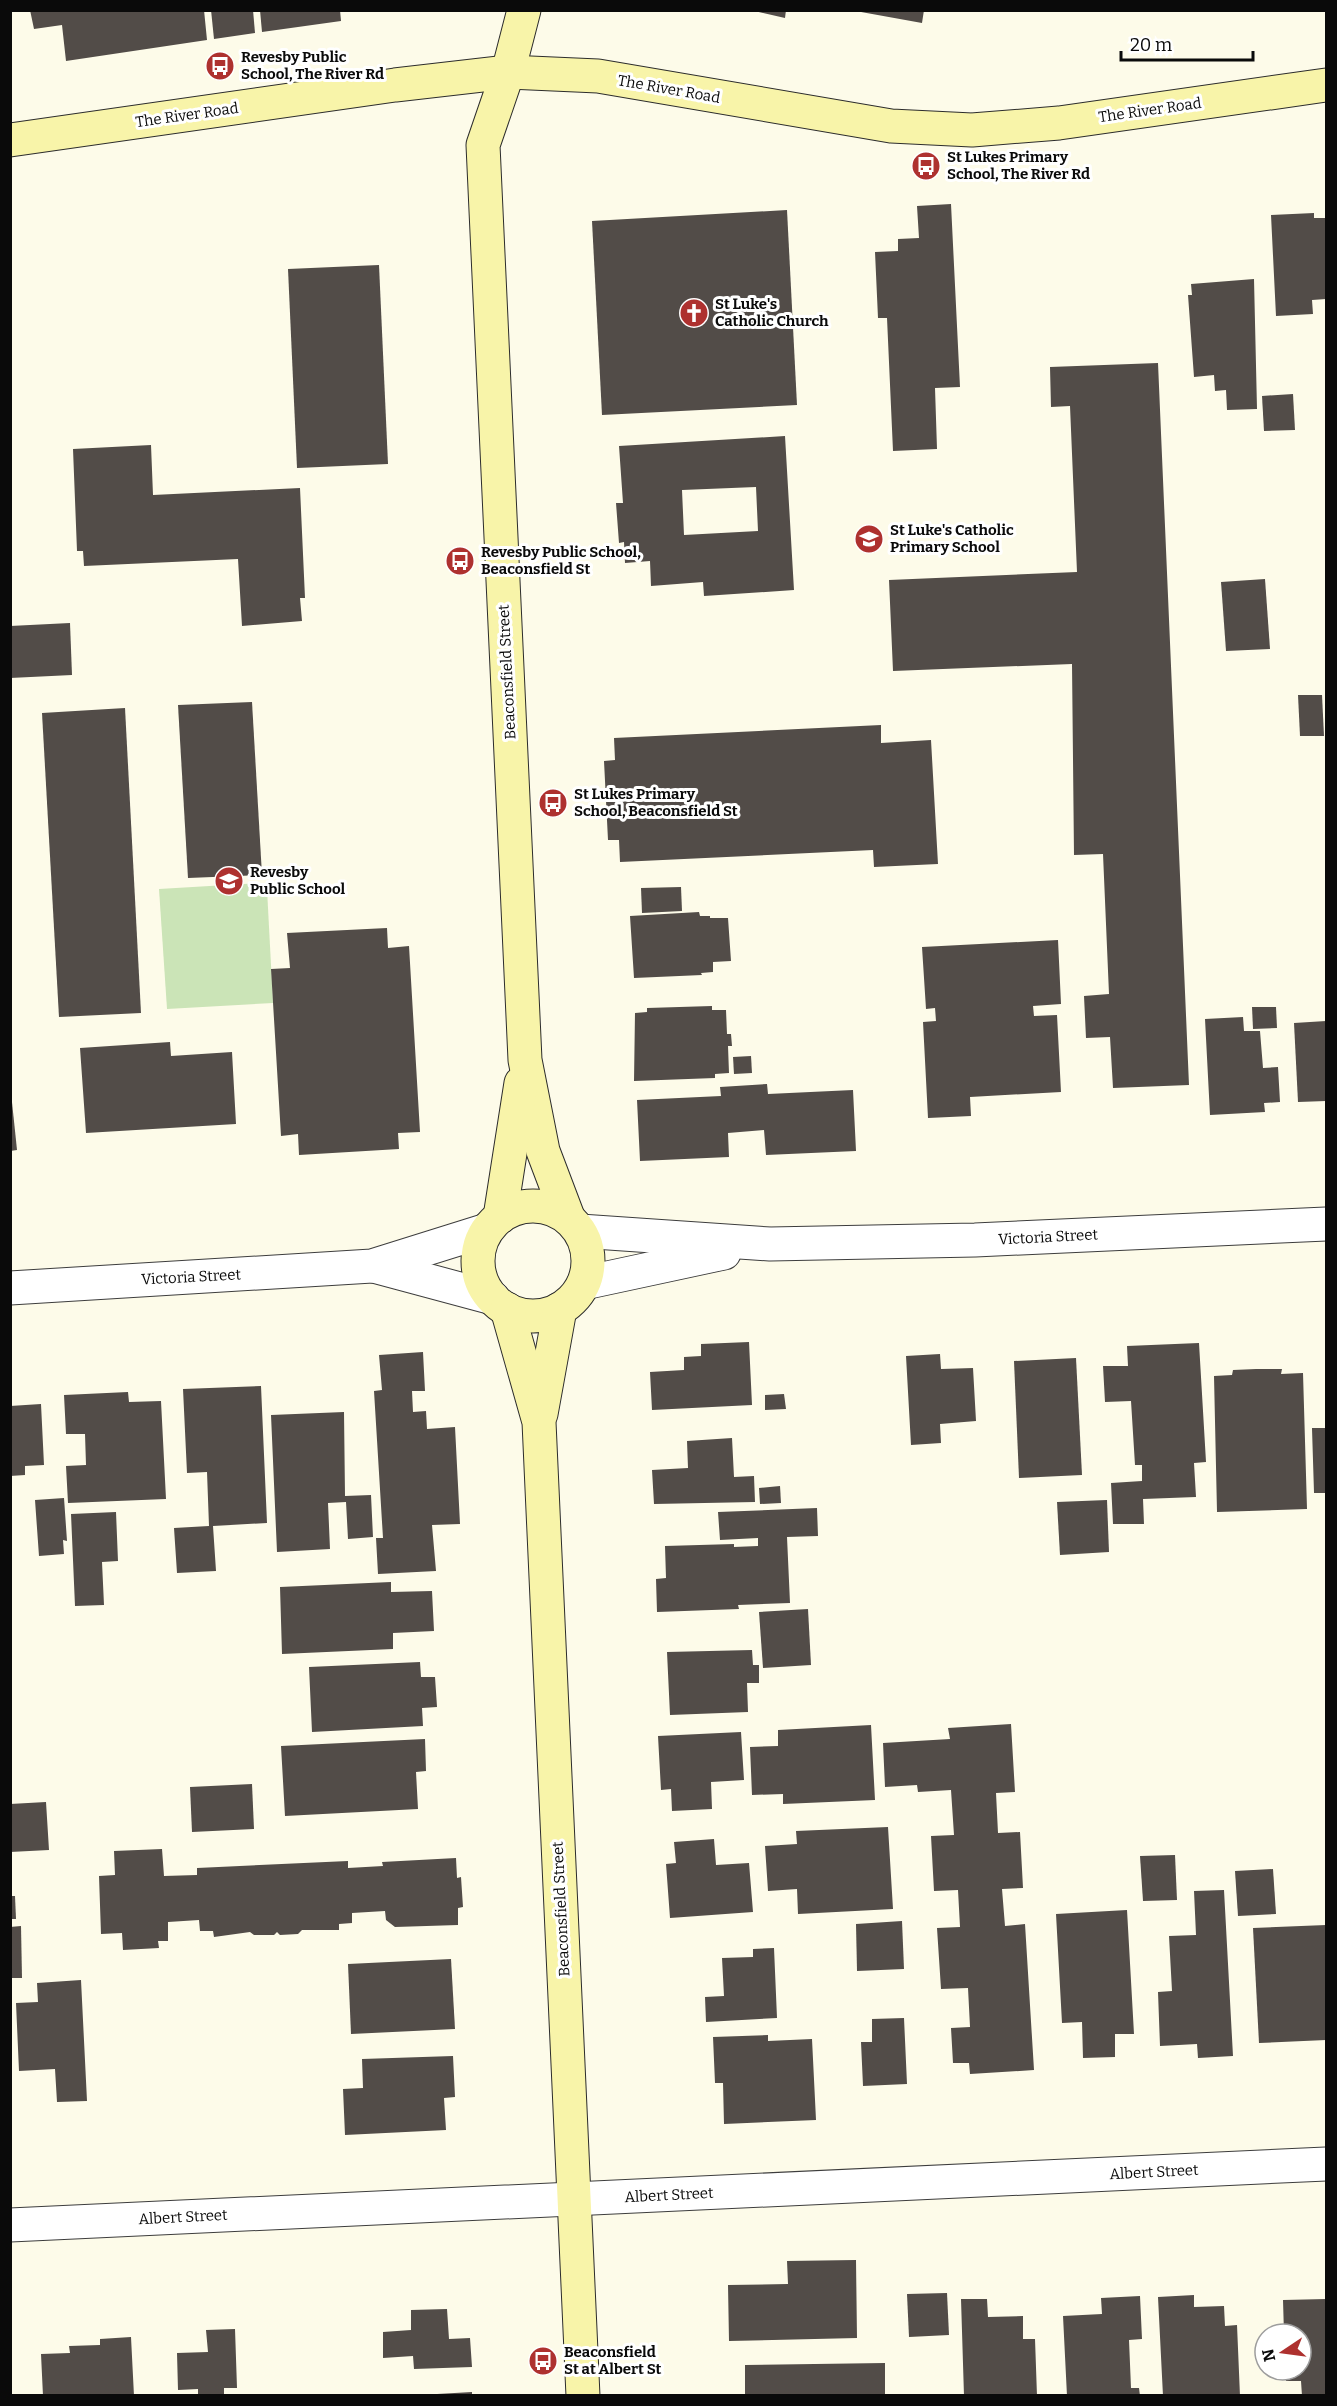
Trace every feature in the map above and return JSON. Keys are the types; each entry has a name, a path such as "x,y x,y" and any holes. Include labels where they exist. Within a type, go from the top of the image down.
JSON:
{"main road":[{"name":"Beaconsfield Street","path":"524,10 508,72 483,145 525,1060 543,1151 574,1224"},
{"name":"The River Road","path":"10,140 395,85 508,72 590,75 891,126 972,130 1059,123 1326,85"},
{"name":"Beaconsfield Street","path":"494,1224 525,1060"},
{"path":"534,1205 552,1209 574,1224 587,1247 588,1266 584,1283 574,1298 560,1309 543,1315 525,1315 500,1304 483,1283 478,1265 480,1247 494,1224 516,1208 534,1205"},
{"name":"Beaconsfield Street","path":"500,1304 539,1422"},
{"name":"Beaconsfield Street","path":"560,1309 539,1422 583,2396"}],"street":[{"name":"Victoria Street","path":"10,1288 372,1266 494,1224"},
{"name":"Victoria Street","path":"574,1224 770,1244 975,1240 1326,1224"},
{"name":"Victoria Street","path":"584,1283 770,1244"},
{"name":"Victoria Street","path":"372,1266 500,1304"},
{"name":"Albert Street","path":"10,2225 1326,2164"}],"green space":[{"path":"259,883 267,889 273,1003 167,1009 159,889"}],"building":[{"path":"30,10 204,10 207,40 66,61 62,25 34,29"},
{"path":"211,10 253,10 255,33 214,39"},
{"path":"260,10 340,10 341,21 262,32"},
{"path":"750,10 786,10 785,18"},
{"path":"850,10 924,10 922,23"},
{"path":"951,204 960,387 935,388 937,449 893,451 887,318 878,318 875,252 898,251 898,239 919,238 917,206"},
{"name":"St Luke's Catholic Church","path":"787,210 797,405 602,415 592,221"},
{"path":"1314,213 1314,218 1326,218 1326,299 1312,300 1313,314 1276,316 1271,215"},
{"path":"379,265 388,464 297,468 288,269"},
{"path":"1254,279 1257,409 1227,410 1226,390 1215,391 1214,375 1194,377 1188,295 1192,295 1191,284"},
{"path":"1158,363 1189,1085 1113,1088 1110,1037 1086,1038 1084,996 1109,994 1103,854 1074,855 1072,664 893,671 889,580 1077,572 1070,406 1051,407 1050,367"},
{"path":"1293,394 1295,430 1264,431 1262,396"},
{"path":"785,436 794,590 704,596 703,582 651,586 650,561 625,563 624,542 619,543 616,503 623,503 619,446","holes":["756,487 758,531 684,535 682,490"]},
{"path":"151,445 153,495 300,488 305,598 300,598 302,621 242,626 238,559 84,566 83,551 77,551 73,449"},
{"path":"1265,579 1270,649 1226,651 1221,582"},
{"path":"70,623 72,675 10,678 10,626"},
{"path":"1298,695 1322,695 1324,736 1300,736"},
{"path":"252,702 262,875 188,878 178,705"},
{"path":"125,708 141,1013 59,1017 42,713"},
{"path":"881,725 881,743 931,740 938,864 874,867 873,850 620,862 619,840 608,840 604,761 615,760 614,738"},
{"path":"681,887 682,911 642,913 641,888"},
{"path":"699,912 700,916 728,918 731,961 713,962 713,972 701,973 702,975 634,978 630,916"},
{"path":"387,928 388,948 409,946 420,1132 398,1133 399,1149 299,1155 298,1134 281,1136 271,969 290,968 287,933"},
{"path":"1058,940 1061,1004 1033,1006 1034,1016 1057,1015 1061,1092 970,1097 971,1116 928,1118 923,1022 936,1021 935,1008 926,1009 922,947"},
{"path":"712,1006 712,1010 726,1010 727,1034 731,1034 732,1046 728,1046 729,1073 715,1074 715,1078 634,1081 635,1013 647,1012 647,1008"},
{"path":"1252,1007 1276,1007 1277,1028 1253,1029"},
{"path":"1243,1017 1244,1031 1260,1031 1263,1068 1278,1067 1280,1102 1264,1103 1265,1112 1210,1115 1205,1019"},
{"path":"1326,1021 1326,1101 1298,1102 1294,1023"},
{"path":"170,1042 171,1056 232,1052 236,1124 86,1133 80,1048"},
{"path":"751,1056 752,1073 734,1074 733,1057"},
{"path":"10,1083 17,1150 10,1151"},
{"path":"767,1084 768,1094 853,1090 856,1151 766,1155 764,1130 728,1133 729,1157 640,1161 637,1100 721,1096 720,1087"},
{"path":"749,1342 752,1405 652,1410 650,1372 684,1370 684,1357 701,1356 701,1344"},
{"path":"1199,1343 1206,1462 1194,1463 1196,1497 1143,1499 1144,1524 1113,1524 1111,1483 1142,1481 1142,1465 1135,1465 1131,1401 1105,1402 1103,1366 1128,1366 1127,1346"},
{"path":"423,1352 425,1391 412,1391 413,1412 426,1411 427,1429 455,1427 460,1524 432,1525 436,1571 378,1574 376,1538 383,1538 374,1391 382,1390 379,1355"},
{"path":"940,1354 941,1369 973,1368 976,1421 940,1424 941,1443 911,1445 906,1356"},
{"path":"1076,1358 1082,1475 1019,1478 1014,1361"},
{"path":"1282,1369 1281,1374 1303,1373 1307,1509 1217,1512 1214,1376 1232,1375 1233,1370"},
{"path":"261,1386 267,1523 213,1526 216,1571 177,1573 174,1528 209,1526 207,1472 187,1473 183,1389"},
{"path":"128,1392 129,1402 161,1401 166,1499 68,1503 66,1466 86,1465 85,1434 66,1434 64,1395"},
{"path":"784,1394 786,1409 765,1410 765,1395"},
{"path":"41,1404 44,1465 25,1466 25,1475 10,1476 10,1406"},
{"path":"344,1412 345,1496 371,1495 373,1537 348,1539 346,1502 328,1503 330,1549 277,1552 271,1415"},
{"path":"1312,1428 1326,1428 1326,1493 1314,1493"},
{"path":"732,1438 734,1477 754,1476 755,1502 654,1504 652,1470 688,1468 687,1441"},
{"path":"780,1486 781,1503 760,1504 759,1488"},
{"path":"64,1498 67,1541 63,1540 64,1554 39,1556 35,1500"},
{"path":"1107,1500 1109,1552 1060,1555 1057,1502"},
{"path":"817,1508 818,1536 787,1537 790,1603 738,1605 739,1609 657,1612 656,1579 666,1578 665,1546 734,1544 734,1547 758,1546 758,1538 720,1540 718,1512"},
{"path":"116,1512 118,1561 102,1562 104,1605 75,1606 71,1514"},
{"path":"391,1582 391,1592 432,1591 434,1631 393,1633 393,1649 282,1654 280,1587"},
{"path":"808,1609 811,1665 763,1668 759,1612"},
{"path":"752,1650 753,1665 759,1665 759,1683 747,1683 748,1712 670,1715 667,1652"},
{"path":"420,1662 421,1677 435,1677 437,1707 422,1708 423,1726 312,1732 309,1667"},
{"path":"1011,1724 1015,1792 996,1793 998,1833 1020,1832 1023,1888 1002,1889 1005,1926 1025,1924 1034,2070 970,2074 969,2063 953,2063 951,2028 970,2027 968,1988 941,1989 937,1928 960,1927 958,1890 934,1891 931,1836 954,1835 951,1790 918,1792 917,1785 885,1787 883,1743 950,1739 948,1728"},
{"path":"871,1725 875,1800 783,1804 783,1794 752,1795 750,1747 778,1746 778,1730"},
{"path":"741,1732 744,1780 711,1782 712,1809 672,1811 671,1789 661,1790 658,1736"},
{"path":"425,1739 426,1771 416,1772 418,1809 285,1816 281,1746"},
{"path":"252,1784 254,1829 192,1832 190,1787"},
{"path":"46,1802 49,1850 10,1852 10,1804"},
{"path":"888,1827 893,1909 798,1914 797,1889 768,1891 765,1846 797,1844 796,1831"},
{"path":"714,1839 716,1865 749,1863 753,1912 670,1918 666,1864 676,1863 674,1842"},
{"path":"162,1849 164,1876 197,1875 197,1868 348,1861 348,1868 383,1866 382,1862 456,1858 457,1878 461,1877 463,1907 458,1908 458,1925 395,1927 386,1920 385,1911 352,1913 352,1923 339,1924 339,1930 302,1930 298,1934 280,1935 277,1932 274,1935 254,1935 250,1932 214,1937 213,1931 200,1931 199,1920 168,1922 168,1941 158,1941 159,1948 123,1950 122,1933 101,1934 99,1876 115,1875 114,1851"},
{"path":"1175,1855 1177,1900 1143,1901 1140,1856"},
{"path":"1273,1869 1276,1914 1238,1916 1235,1871"},
{"path":"1224,1890 1233,2056 1198,2058 1197,2044 1160,2046 1158,1992 1172,1991 1169,1936 1196,1935 1194,1891"},
{"path":"10,1896 15,1896 16,1919 10,1919"},
{"path":"1127,1910 1134,2034 1115,2034 1115,2057 1083,2058 1082,2022 1062,2023 1056,1914"},
{"path":"902,1921 904,1969 857,1971 856,1924"},
{"path":"1326,1925 1326,2040 1259,2043 1253,1928"},
{"path":"21,1926 22,1978 10,1978 10,1927"},
{"path":"774,1948 777,2018 706,2022 705,1997 724,1996 722,1958 753,1957 753,1949"},
{"path":"451,1959 455,2029 351,2034 348,1964"},
{"path":"81,1980 87,2101 57,2102 55,2069 19,2071 16,2003 38,2002 37,1983"},
{"path":"904,2018 907,2084 863,2086 861,2042 872,2042 872,2019"},
{"path":"768,2035 768,2041 812,2039 816,2120 724,2124 723,2083 715,2083 713,2037"},
{"path":"453,2056 455,2097 444,2098 446,2130 345,2135 343,2089 363,2088 362,2059"},
{"path":"856,2260 857,2338 729,2341 728,2285 788,2284 787,2261"},
{"path":"947,2293 949,2335 909,2337 907,2294"},
{"path":"1194,2295 1194,2307 1224,2306 1225,2326 1237,2325 1240,2396 1163,2396 1158,2297"},
{"path":"1140,2296 1142,2339 1129,2340 1131,2388 1139,2388 1140,2396 1067,2396 1063,2316 1102,2314 1101,2298"},
{"path":"961,2299 987,2299 988,2317 1023,2316 1023,2339 1035,2339 1037,2396 964,2396"},
{"path":"1326,2299 1326,2396 1302,2396 1301,2382 1313,2382 1313,2322 1284,2322 1283,2300"},
{"path":"447,2309 449,2339 470,2338 472,2367 414,2369 413,2356 383,2358 383,2332 411,2330 411,2310"},
{"path":"235,2329 237,2388 224,2388 224,2396 198,2396 198,2389 178,2390 177,2353 208,2352 206,2330"},
{"path":"131,2337 134,2396 43,2396 41,2354 70,2353 69,2346 100,2345 100,2339"},
{"path":"885,2363 885,2396 745,2396 745,2365"},
{"path":"472,2392 472,2396 437,2396 437,2394"}],"place":[{"name":"Revesby Public School, The River Rd","path":"220,66"},
{"name":"St Lukes Primary School, The River Rd","path":"926,166"},
{"name":"St Luke's Catholic Church","path":"694,313"},
{"name":"St Luke's Catholic Primary School","path":"869,539"},
{"name":"Revesby Public School, Beaconsfield St","path":"460,561"},
{"name":"St Lukes Primary School, Beaconsfield St","path":"553,803"},
{"name":"Revesby Public School","path":"229,881"},
{"name":"Beaconsfield St at Albert St","path":"543,2361"}]}
